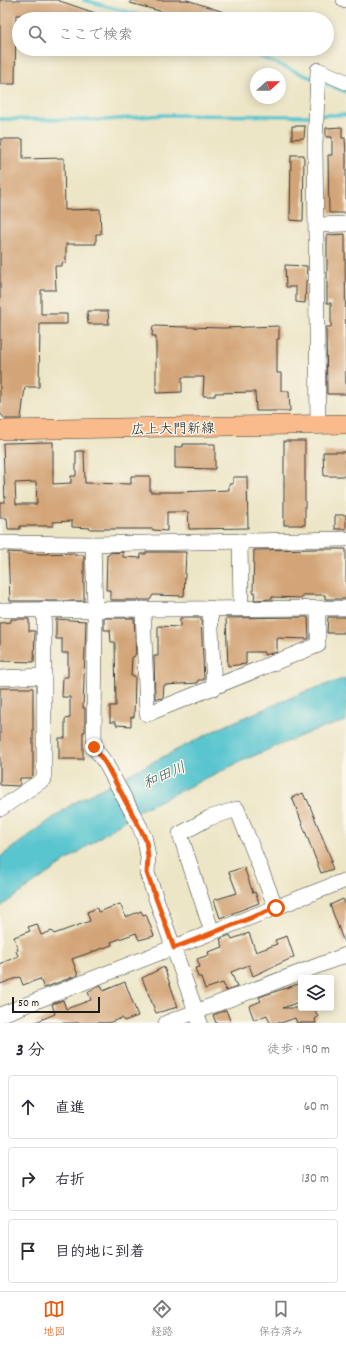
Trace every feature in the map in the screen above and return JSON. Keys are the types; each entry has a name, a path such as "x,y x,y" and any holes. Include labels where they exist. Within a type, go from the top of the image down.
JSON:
{"main road":[{"name":"広上大門新線","path":"0,430 346,424"}],"street":[{"path":"318,424 316,116 318,70 346,82"},
{"path":"317,225 346,224"},
{"path":"0,543 93,544 346,539"},
{"path":"240,541 241,608"},
{"path":"93,544 95,610 94,747 106,764 146,840 148,857 147,873 197,1017"},
{"path":"210,608 214,688"},
{"path":"143,609 147,714 318,645 318,608"},
{"path":"0,610 346,608"},
{"path":"0,809 44,779 44,609"},
{"path":"0,678 44,676"},
{"path":"212,932 180,834 209,818 237,809 276,908"},
{"path":"0,1015 346,880"},
{"path":"166,1023 197,1017 346,955"}],"water":[{"name":"和田川","path":"346,678 346,721 315,730 244,760 136,812 0,907 0,857 72,804 222,727 304,692"}],"building":[{"path":"0,0 57,0 92,12 12,12 12,56 15,56 15,84 0,84"},
{"path":"131,0 187,0 224,12 163,12 130,3"},
{"path":"292,126 305,126 304,138 292,139"},
{"path":"342,127 342,138 345,138 346,154 346,213 329,213 328,155 332,155 332,137 326,137 326,128"},
{"path":"0,139 23,139 23,159 64,158 65,210 100,209 101,234 96,234 96,244 66,244 66,263 62,263 62,266 55,266 56,290 41,290 41,314 67,314 67,324 40,324 39,387 25,387 21,419 5,419 0,413"},
{"path":"291,155 304,155 303,221 290,220"},
{"path":"345,234 346,394 327,394 326,327 331,327 331,303 327,303 327,235"},
{"path":"285,265 307,266 305,303 296,302 296,287 286,287"},
{"path":"87,311 108,311 109,324 88,324"},
{"path":"153,326 223,328 279,326 279,339 277,339 277,373 281,373 281,391 289,391 290,411 256,411 255,392 215,393 215,396 203,396 204,377 182,377 182,392 156,393 156,336 152,336"},
{"path":"284,441 305,441 305,525 284,525"},
{"path":"53,442 53,484 71,483 71,476 76,476 76,451 84,451 85,483 131,484 131,476 150,476 150,492 178,492 229,490 229,484 233,484 233,477 247,477 248,528 189,529 188,512 167,512 167,531 153,529 90,529 72,527 72,521 53,522 53,526 20,526 20,529 8,529 7,518 0,518 0,502 5,502 3,443","holes":["36,482 37,504 16,504 15,483"]},
{"path":"183,444 215,444 215,469 175,468 175,447 183,447"},
{"path":"323,452 346,452 346,476 324,476"},
{"path":"335,515 346,515 346,529 335,529"},
{"path":"346,549 346,599 325,599 325,595 302,595 302,598 272,597 272,599 254,600 254,550"},
{"path":"8,552 41,554 74,553 74,555 84,555 84,601 10,601"},
{"path":"123,552 123,557 141,558 141,554 146,554 146,552 186,552 184,596 153,595 150,600 110,600 110,590 106,590 107,555 109,555 109,553"},
{"path":"308,617 309,639 277,638 277,652 264,655 264,652 246,652 246,664 228,666 226,618"},
{"path":"328,617 346,617 346,628 344,628 344,633 327,633"},
{"path":"104,618 134,618 136,653 134,657 132,657 131,676 135,676 134,717 131,717 131,726 116,725 116,722 110,722 110,706 116,706 115,642 111,642 110,630 104,630"},
{"path":"180,618 201,618 204,680 198,680 198,683 164,685 163,698 155,699 154,656 158,656 158,626 180,627"},
{"path":"11,619 29,619 29,631 35,631 34,662 0,661 0,623 11,622"},
{"path":"56,619 86,621 83,708 85,708 85,732 83,732 83,759 59,759 59,738 65,738 65,719 70,718 70,697 62,697 63,677 68,677 68,653 62,653 62,639 56,639"},
{"path":"0,688 33,688 33,775 30,778 20,778 20,784 18,786 0,785"},
{"path":"303,793 306,800 307,799 332,861 330,862 333,869 321,873 292,797"},
{"path":"244,867 253,893 255,892 259,903 220,918 214,900 237,893 229,872"},
{"path":"343,899 346,906 345,945 330,905"},
{"path":"120,904 126,917 141,911 143,915 146,914 154,936 139,940 136,933 111,942 112,945 72,959 78,975 44,988 40,979 23,985 20,977 0,984 0,964 18,956 16,951 18,950 14,937 30,931 28,927 37,924 41,935 52,931 54,934 90,921 87,912 97,908 98,912"},
{"path":"249,933 256,952 277,944 275,940 287,936 294,957 253,976 249,965 231,972 237,987 226,991 223,983 205,989 201,977 198,977 195,968 200,967 197,959 209,955 208,952 223,947 220,939 230,935 232,939"},
{"path":"164,967 178,1007 156,1013 142,978"},
{"path":"125,982 138,1016 124,1021 122,1018 108,1023 33,1023 55,1014 52,1004 63,1000 66,1009 91,1000 88,992 101,985 103,991"},
{"path":"298,984 298,1002 283,1008 298,1008 298,1011 315,1011 318,1017 315,1019 316,1023 297,1023 295,1018 281,1023 270,1023 267,1015 254,1020 249,1006 261,1001 259,997"},
{"path":"226,1010 231,1023 216,1023 213,1015"}],"waterway":[{"path":"84,0 128,12"},
{"path":"258,56 314,79"},
{"path":"322,82 346,92"},
{"path":"0,119 106,120 162,115 313,116"},
{"path":"319,115 346,115"}],"route":[{"path":"94,747 106,764 146,840 148,857 147,873 174,948 276,908"}]}
